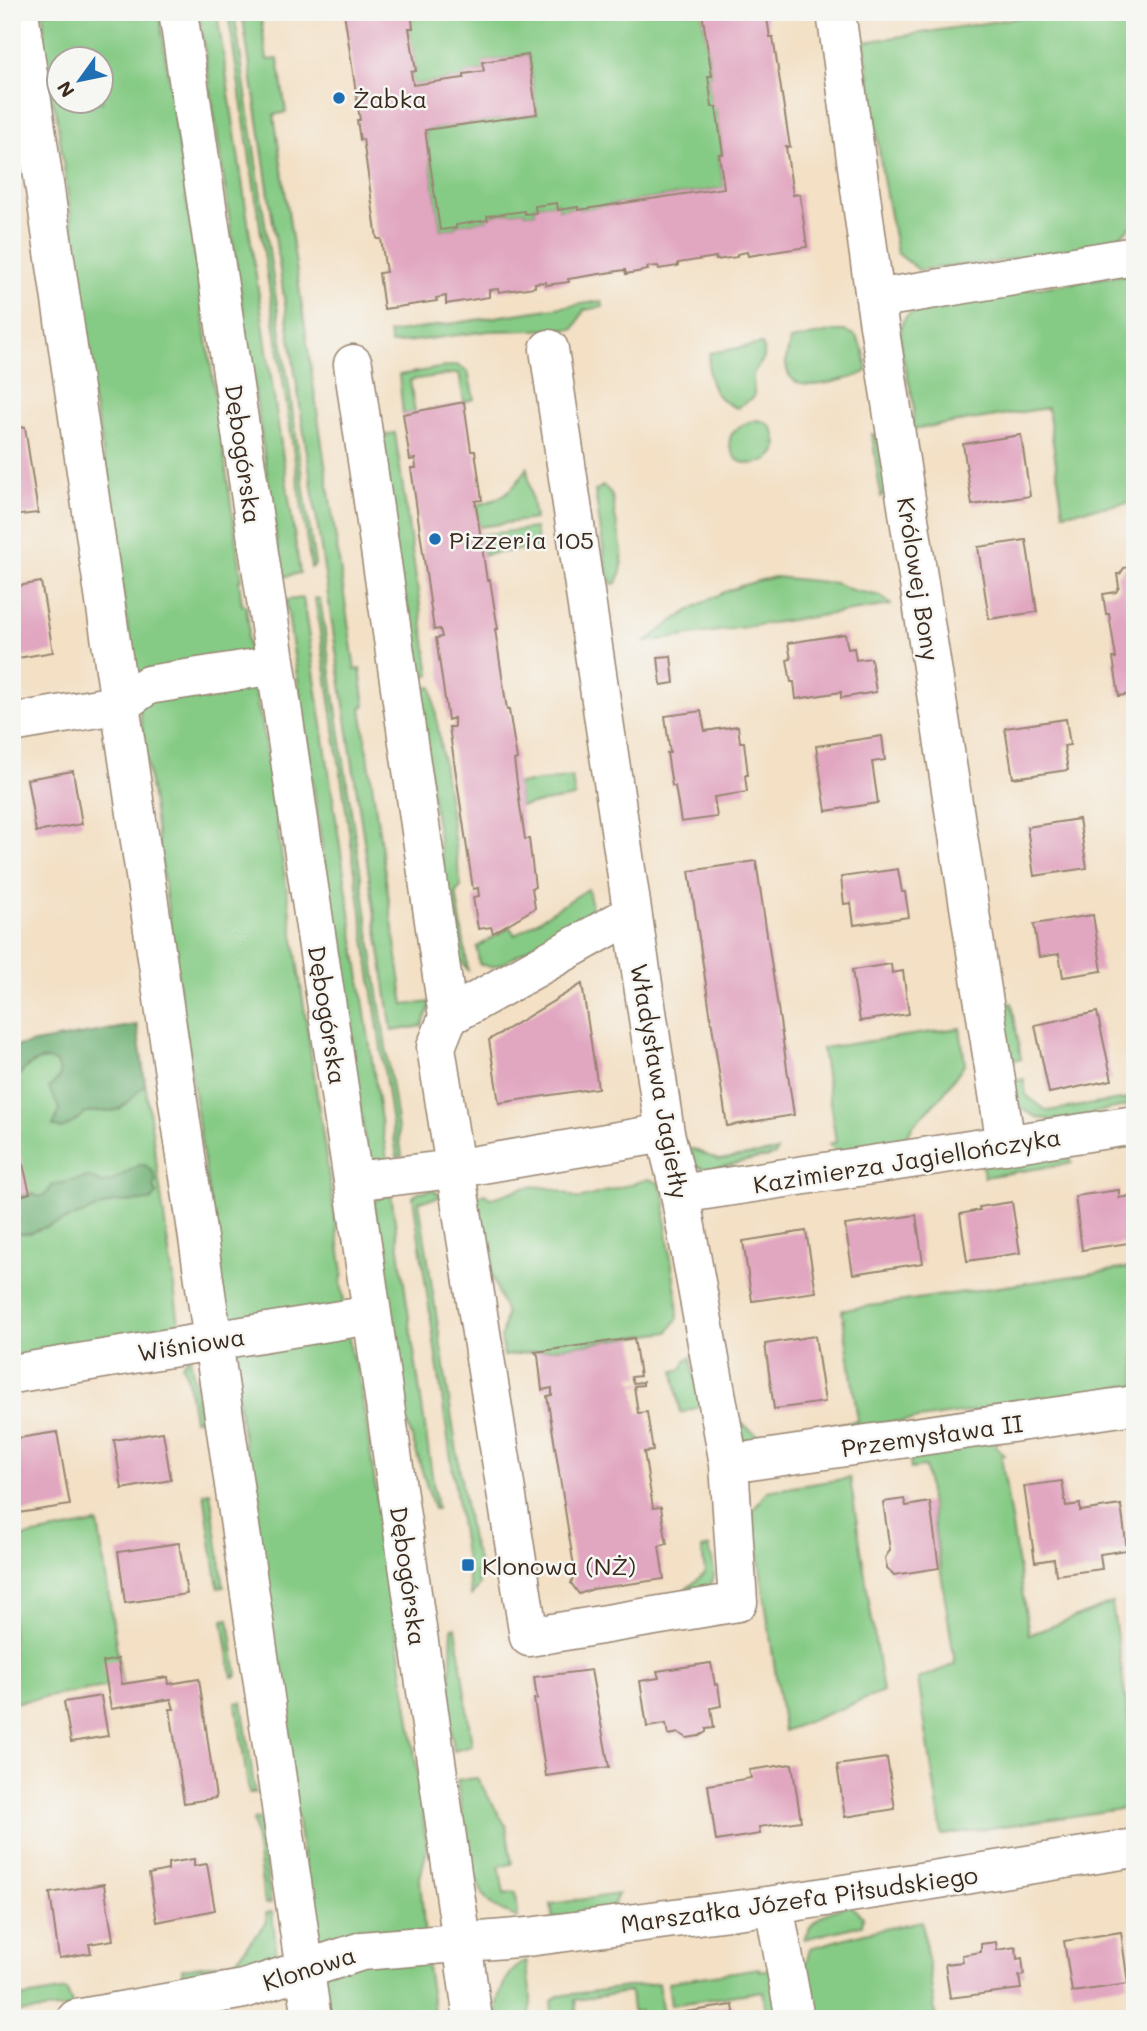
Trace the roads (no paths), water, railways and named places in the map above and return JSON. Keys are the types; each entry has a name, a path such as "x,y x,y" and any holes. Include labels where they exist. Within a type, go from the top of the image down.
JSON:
{"street":[{"path":"19,12 19,63 121,704 312,2019"},
{"name":"Dębogórska","path":"178,12 353,1181 473,2019"},
{"name":"Królowej Bony","path":"836,12 875,299 1006,1146"},
{"path":"875,299 1135,256"},
{"name":"Władysława Jagiełły","path":"453,1169 528,1637 738,1602 729,1464 680,1194 665,1133 549,349"},
{"path":"353,364 448,1017 436,1047 453,1169"},
{"path":"12,723 121,704 148,685 275,665"},
{"path":"448,1017 632,914"},
{"name":"Kazimierza Jagiellończyka","path":"680,1194 1135,1125"},
{"path":"353,1181 453,1169 665,1133"},
{"name":"Wiśniowa","path":"12,1374 371,1315"},
{"name":"Przemysława II","path":"729,1464 1135,1405"},
{"name":"Marszałka Józefa Piłsudskiego","path":"462,1942 528,1937 774,1905 1135,1848"},
{"path":"774,1905 795,2019"},
{"name":"Klonowa","path":"76,2019 244,1989 362,1951 462,1942"}],"place":[{"name":"Żabka","path":"339,98"},
{"name":"Pizzeria 105","path":"435,539"},
{"name":"Klonowa (NŻ)","path":"468,1565"}]}
